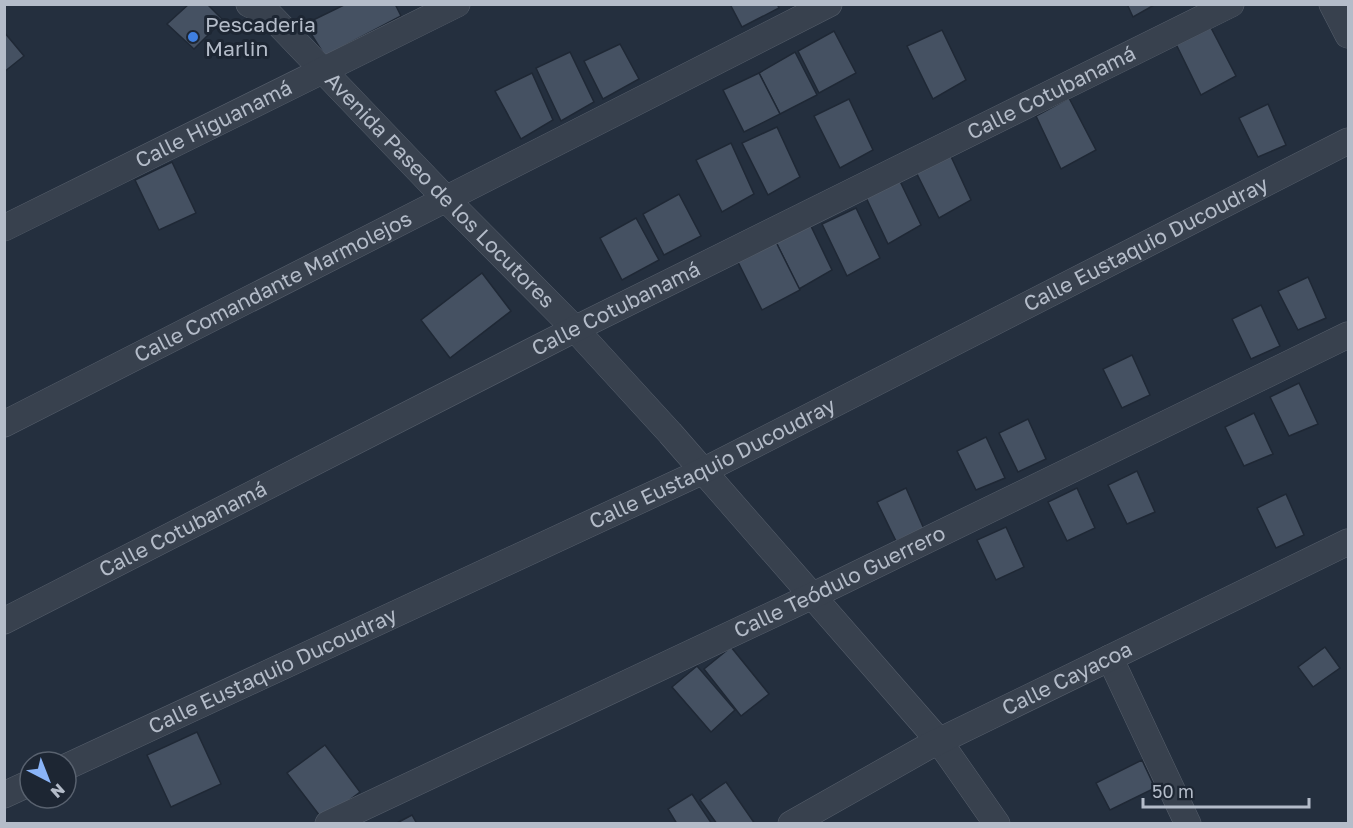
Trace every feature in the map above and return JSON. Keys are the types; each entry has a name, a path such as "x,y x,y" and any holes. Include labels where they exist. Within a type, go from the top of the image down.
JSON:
{"street":[{"name":"Avenida Paseo de los Locutores","path":"249,4 269,14 447,200 575,329 703,471 939,741 997,824"},
{"name":"Calle Higuanamá","path":"4,228 457,4"},
{"name":"Calle Comandante Marmolejos","path":"4,424 829,4"},
{"name":"Calle Cotubanamá","path":"4,621 575,329 1231,4"},
{"path":"1332,4 1348,36"},
{"name":"Calle Eustaquio Ducoudray","path":"78,761 703,471 1348,141"},
{"name":"Calle Teódulo Guerrero","path":"328,824 812,596 1348,335"},
{"name":"Calle Cayacoa","path":"791,824 939,741 1348,542"},
{"path":"1110,658 1188,824"},
{"path":"4,795 18,789"}],"building":[{"name":"Pescaderia Marlin","path":"189,4 207,4 223,20 194,49 167,24"},
{"path":"346,4 395,4 401,16 325,56 305,24"},
{"path":"730,4 777,4 779,8 742,27"},
{"path":"1127,4 1156,4 1133,17"},
{"path":"1209,24 1236,76 1201,95 1175,42"},
{"path":"942,30 966,80 933,99 907,46"},
{"path":"834,31 856,73 819,93 798,51"},
{"path":"4,32 24,56 4,72"},
{"path":"620,44 639,79 603,99 584,61"},
{"path":"570,52 594,102 561,121 536,68"},
{"path":"795,52 817,95 780,114 759,73"},
{"path":"532,73 553,120 521,139 495,91"},
{"path":"759,73 780,114 744,132 723,90"},
{"path":"1069,98 1096,150 1061,169 1036,116"},
{"path":"849,99 873,150 840,168 814,116"},
{"path":"1268,104 1286,145 1258,157 1239,118"},
{"path":"777,127 800,177 768,195 742,143"},
{"path":"731,143 754,194 722,212 696,160"},
{"path":"948,150 971,200 939,218 913,166"},
{"path":"172,162 196,213 159,230 135,180"},
{"path":"897,175 921,225 888,244 863,191"},
{"path":"679,194 701,236 664,255 643,214"},
{"path":"856,208 880,258 847,276 822,224"},
{"path":"636,218 659,260 622,280 600,238"},
{"path":"808,220 832,270 799,289 773,236"},
{"path":"776,242 800,290 762,310 737,260"},
{"path":"482,273 511,311 450,358 421,320"},
{"path":"1308,277 1326,318 1298,330 1278,291"},
{"path":"1261,305 1280,346 1251,359 1232,319"},
{"path":"1132,355 1150,395 1122,408 1103,369"},
{"path":"1299,383 1318,424 1289,436 1270,397"},
{"path":"1254,413 1273,454 1244,466 1225,427"},
{"path":"1028,419 1046,459 1018,472 999,433"},
{"path":"986,437 1005,478 976,490 957,451"},
{"path":"1137,471 1155,512 1127,524 1108,485"},
{"path":"906,488 924,529 896,541 877,502"},
{"path":"1077,488 1095,528 1067,541 1048,502"},
{"path":"1286,494 1304,535 1276,548 1257,508"},
{"path":"1006,527 1024,567 996,580 977,540"},
{"path":"731,647 769,694 741,716 704,669"},
{"path":"1325,647 1340,668 1313,687 1298,667"},
{"path":"697,666 735,710 711,732 672,687"},
{"path":"197,732 221,784 171,807 147,755"},
{"path":"325,745 360,792 323,820 287,773"},
{"path":"1142,760 1155,788 1110,810 1096,783"},
{"path":"726,782 755,824 717,824 700,800"},
{"path":"692,794 712,824 677,824 668,809"},
{"path":"412,815 417,824 395,824"}],"place":[{"name":"Pescaderia Marlin","path":"193,37"}]}
